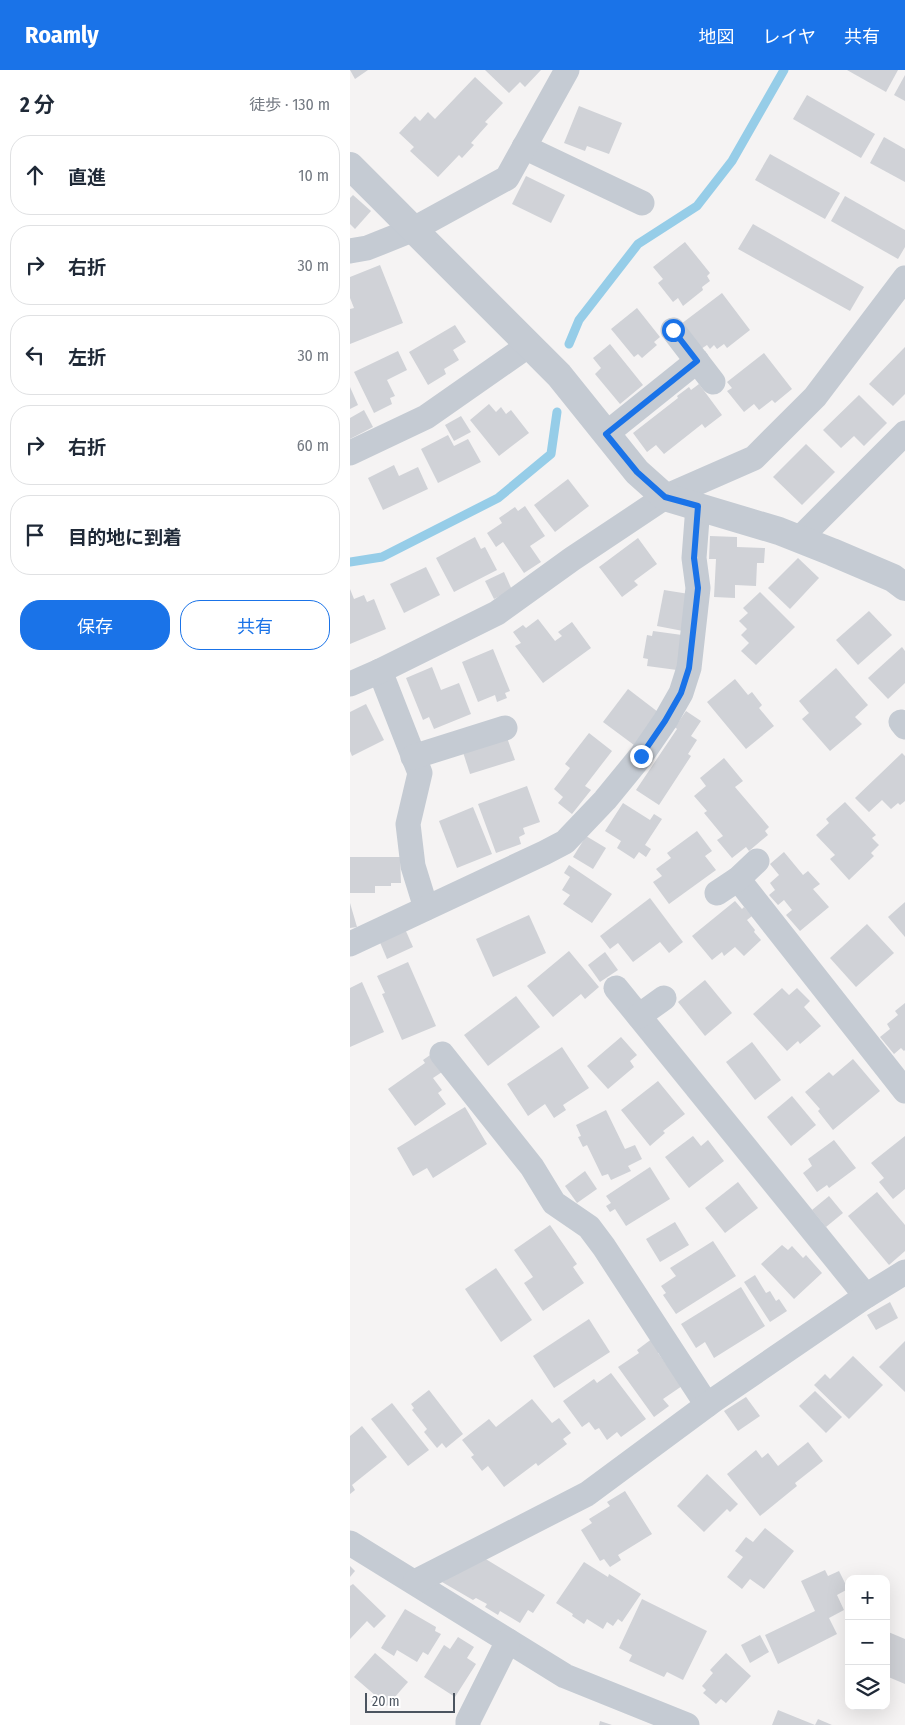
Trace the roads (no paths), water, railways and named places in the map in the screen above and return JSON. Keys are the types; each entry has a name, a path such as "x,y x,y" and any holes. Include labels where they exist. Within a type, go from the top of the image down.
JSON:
{"street":[{"path":"350,251 367,248 412,230 506,178 567,70"},
{"path":"524,147 642,204"},
{"path":"350,166 560,376 637,472 665,497 798,539 893,578 905,587"},
{"path":"350,684 497,613 572,559 665,497 754,458 815,397 905,278"},
{"path":"673,330 714,382"},
{"path":"350,453 426,417 529,345"},
{"path":"606,434 697,361"},
{"path":"798,539 905,433"},
{"path":"350,944 544,854 565,842 605,800 641,756 681,693 689,668 698,588 694,558 698,506"},
{"path":"380,671 420,773 408,824 413,866 426,908"},
{"path":"414,757 505,728"},
{"path":"717,893 738,879 757,861"},
{"path":"738,879 905,1091"},
{"path":"616,988 866,1296"},
{"path":"639,1016 664,998"},
{"path":"442,1054 532,1167 554,1203 589,1227 707,1405"},
{"path":"415,1582 586,1494 707,1405 866,1296 905,1272"},
{"path":"350,1543 564,1676 688,1725"},
{"path":"468,1725 468,1721 508,1641"}],"waterway":[{"path":"569,344 579,320 638,244 697,206 732,161 784,70"},
{"path":"350,562 382,557 498,498 551,454 557,412"}]}
